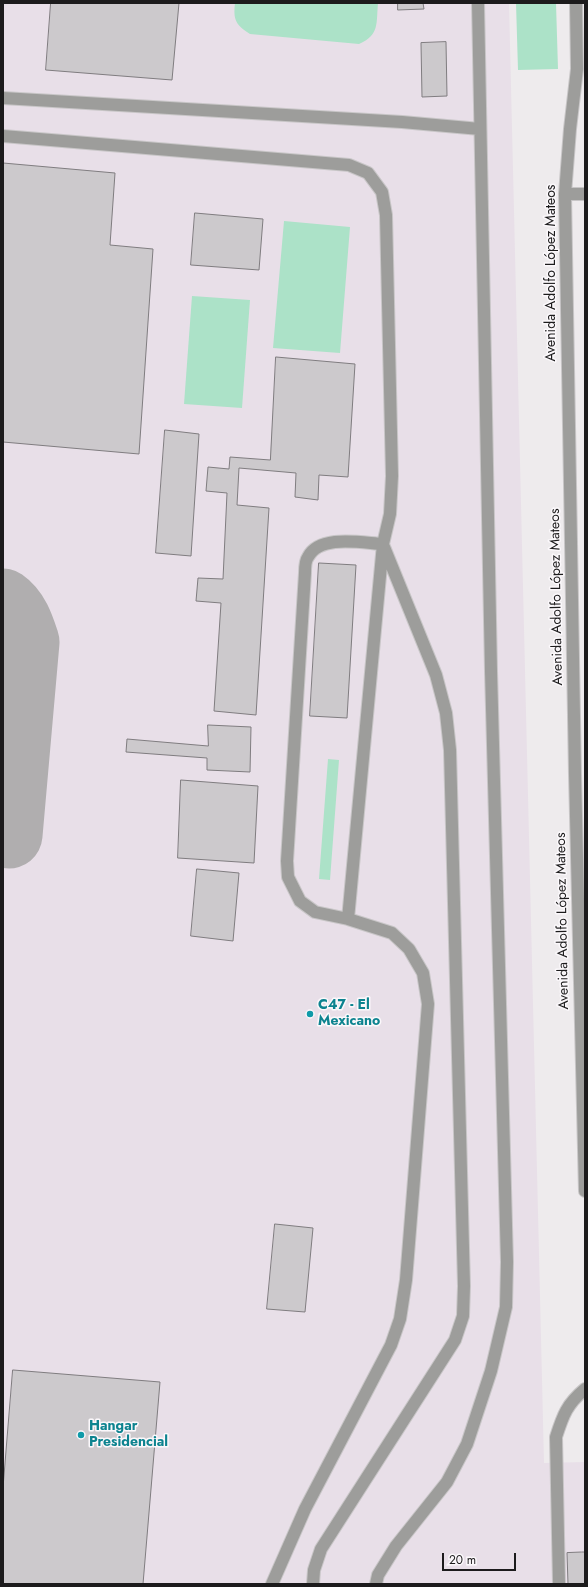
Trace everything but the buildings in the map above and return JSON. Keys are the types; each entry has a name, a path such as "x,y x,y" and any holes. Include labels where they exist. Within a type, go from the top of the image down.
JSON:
{"street":[{"path":"376,1584 378,1575 396,1546 447,1482 467,1444 490,1371 506,1307 478,3"},
{"name":"Avenida Adolfo López Mateos","path":"576,3 577,68 570,129 566,194 580,774 585,1191"},
{"path":"3,98 402,122 480,129"},
{"path":"3,136 349,165 368,174 382,192 386,214 392,476 390,514 383,544 348,919"},
{"path":"566,194 585,194"},
{"path":"272,1584 305,1508 391,1345 400,1319 406,1280 428,1004 423,973 409,948 392,933 348,919 315,912 300,901 288,877 287,860 307,558 317,547 331,542 383,544"},
{"path":"312,1584 314,1570 321,1549 455,1340 463,1316 464,1286 450,750 446,713 436,675 383,544"},
{"path":"558,1584 556,1437 562,1418 572,1400 585,1389"}],"shaded area":[{"path":"3,3 509,3 544,1463 585,1462 585,1584 3,1584"}],"green space":[{"path":"235,3 378,3 377,22 376,28 371,37 359,44 250,34 241,28 236,22"},
{"path":"516,3 556,3 558,69 518,70"},
{"path":"284,221 350,227 340,353 273,348"},
{"path":"192,296 250,300 242,408 184,404"},
{"path":"328,759 339,760 330,880 319,879"}],"taxiway":[{"path":"3,602 15,615 26,642 9,835"}],"place":[{"name":"C47 - El Mexicano","path":"310,1014"},
{"name":"Hangar Presidencial","path":"81,1435"}]}
